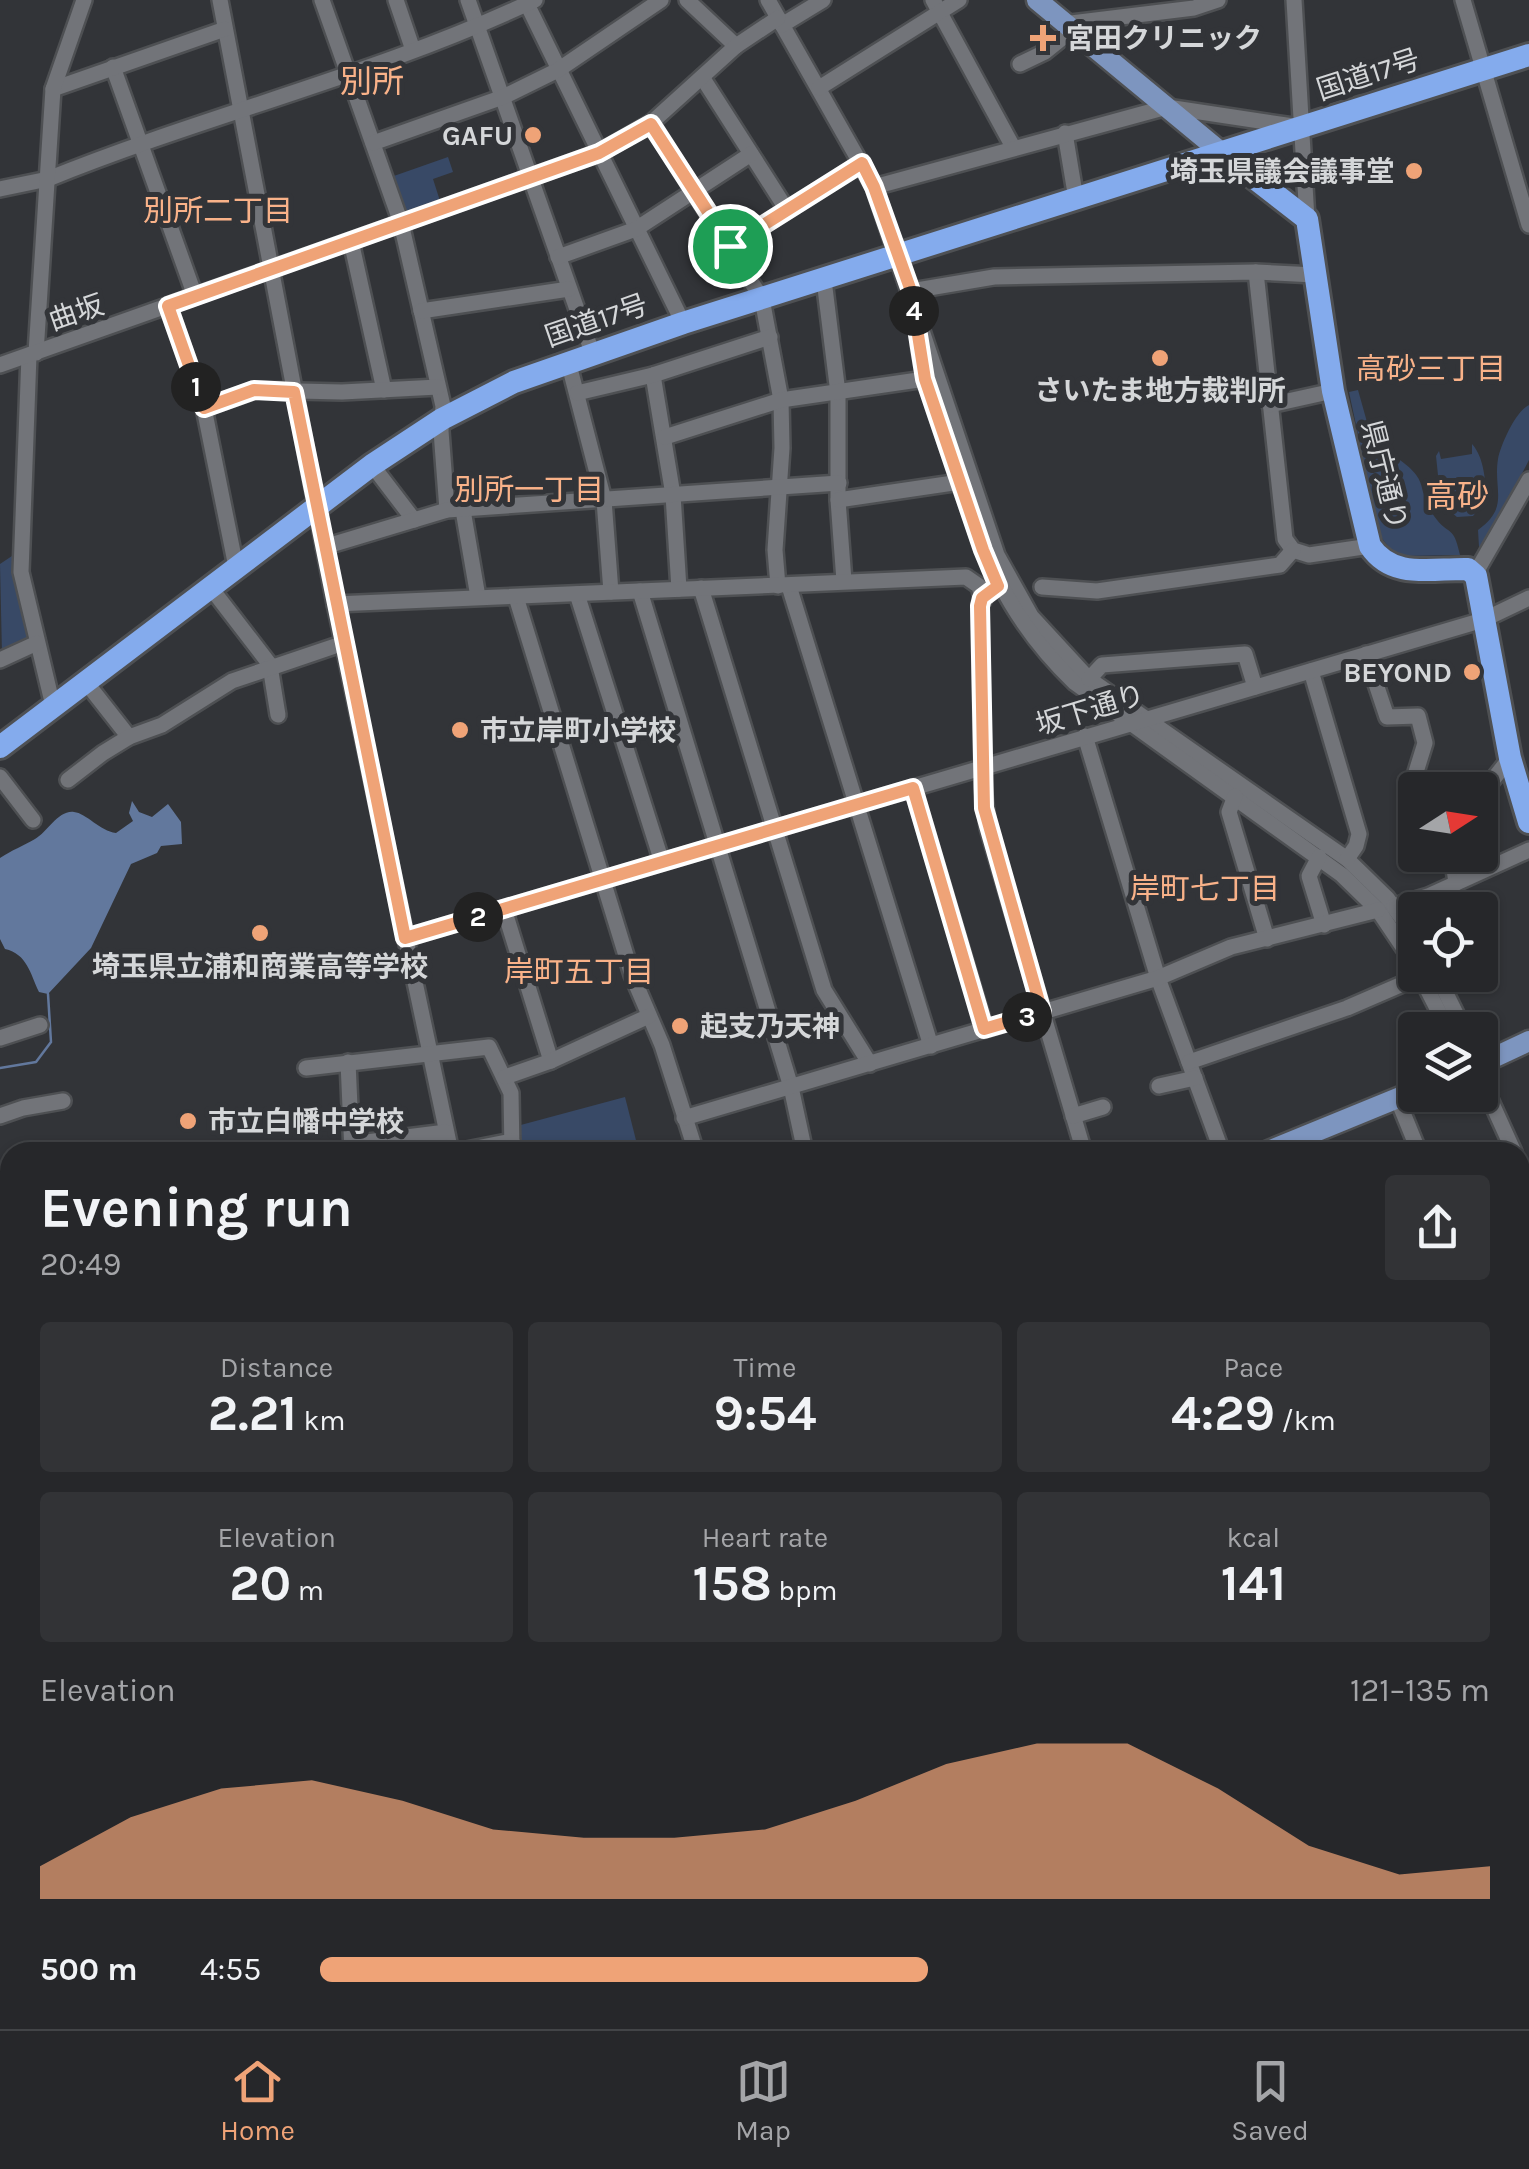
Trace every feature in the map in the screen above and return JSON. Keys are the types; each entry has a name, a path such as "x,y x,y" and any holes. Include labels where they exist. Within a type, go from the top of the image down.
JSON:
{"highway":[{"name":"国道17号","path":"0,747 372,465 442,419 514,382 592,352 1529,55"},
{"path":"1222,153 1307,219"},
{"name":"県庁通り","path":"1307,219 1333,391 1370,546 1393,566 1468,569 1475,574"},
{"path":"1475,574 1510,758 1529,822"}],"main road":[{"path":"1037,0 1222,153"},
{"path":"1498,1056 1529,1041"},
{"path":"1290,1142 1398,1097"}],"street":[{"path":"52,706 21,572 32,354 53,89 84,0"},
{"path":"220,0 335,604 450,1142"},
{"path":"322,0 402,223 438,386 455,510 478,597"},
{"path":"396,0 413,50"},
{"path":"468,0 592,352"},
{"path":"373,143 503,97 558,70 661,0"},
{"path":"687,0 736,46"},
{"path":"768,0 874,187 996,555 1031,616 1089,678 1138,720 1386,908 1398,932"},
{"name":"曲坂","path":"0,365 599,153 651,124 736,46 823,0"},
{"path":"819,88 936,6 959,0"},
{"path":"1020,64 1045,52 1067,27 1194,8 1218,0"},
{"path":"1294,0 1307,219"},
{"path":"1463,0 1523,179 1529,225"},
{"path":"0,189 48,180 478,27 531,2 558,70 683,323"},
{"path":"936,6 1014,147"},
{"path":"53,89 225,29"},
{"path":"114,67 194,296"},
{"path":"702,77 788,210"},
{"path":"874,187 1166,107 1302,127"},
{"path":"651,124 762,298 780,400 782,448 775,550 931,1046"},
{"path":"1065,133 1076,200"},
{"path":"558,257 636,228 751,154"},
{"path":"730,246 862,163"},
{"path":"351,241 384,390"},
{"path":"911,291 976,278 1256,272 1315,275"},
{"path":"1256,272 1286,539 1293,550 1310,555 1370,546"},
{"path":"824,280 838,393 838,500 844,581"},
{"path":"422,311 569,289"},
{"path":"911,291 925,379 998,586 1017,618 1075,683 1138,720 1346,860 1398,920"},
{"path":"168,306 204,408 236,567"},
{"path":"577,394 653,375 770,337"},
{"path":"568,361 604,500 611,592"},
{"path":"653,375 673,495 679,589"},
{"path":"664,437 780,400 925,379"},
{"path":"204,408 254,390 438,386"},
{"path":"1270,405 1333,391"},
{"path":"372,465 414,520"},
{"path":"1475,574 1529,480"},
{"path":"838,500 960,482"},
{"path":"324,548 455,510 839,483"},
{"path":"1042,587 1096,591 1280,565 1293,550"},
{"path":"335,604 966,577 979,586 988,828 1081,1142"},
{"path":"982,598 998,586"},
{"path":"211,588 271,666 278,714"},
{"path":"701,588 824,990 870,1064"},
{"path":"640,591 791,1087 803,1142"},
{"path":"577,594 662,862"},
{"path":"516,596 632,976 662,1046 692,1142"},
{"name":"坂下通り","path":"405,938 1484,620 1529,598"},
{"path":"0,660 36,643"},
{"path":"68,780 129,738 162,725 232,681 344,644"},
{"path":"1089,678 1102,664 1245,654 1256,687"},
{"path":"1366,654 1387,717 1418,716 1424,743 1416,772"},
{"path":"1311,671 1359,834 1346,860"},
{"path":"86,681 129,738"},
{"path":"1085,736 1158,978 1218,1142"},
{"path":"1498,773 1510,758"},
{"path":"0,778 33,820"},
{"path":"913,788 984,1029"},
{"path":"1235,796 1230,812 1267,939"},
{"path":"684,1118 1158,978 1232,946 1386,908 1456,883 1529,850"},
{"path":"1319,857 1309,876 1324,925"},
{"path":"1454,872 1456,883"},
{"path":"504,909 551,1060"},
{"path":"1159,1086 1398,985"},
{"path":"505,1077 649,1016"},
{"path":"0,1038 40,1024"},
{"path":"306,1068 489,1047 511,1093 512,1142"},
{"path":"348,1062 352,1142"},
{"path":"0,1116 64,1101"},
{"path":"1073,1116 1103,1107"},
{"path":"1410,1112 1417,1142"},
{"path":"1496,1112 1509,1142"},
{"path":"387,1142 446,1132"}],"shaded area":[{"path":"448,157 453,172 433,179 441,204 404,217 391,177"},
{"path":"1358,390 1367,422 1376,420 1381,445 1372,447 1374,459 1394,456 1414,472 1428,506 1453,534 1460,555 1404,556 1392,550 1381,537 1349,392"},
{"path":"1529,405 1529,460 1485,545 1479,547 1478,530 1497,506 1502,445 1514,421"},
{"path":"1472,444 1482,463 1486,500 1473,516 1457,517 1441,504 1436,456 1439,451 1441,459 1472,454"},
{"path":"18,552 32,641 2,654 0,564"},
{"path":"132,801 139,812 152,817 168,804 181,822 182,844 161,846 157,853 131,864 91,948 48,994 39,992 23,960 5,949 0,939 0,858 35,839 68,812 79,813 116,833 133,821 129,813"},
{"path":"625,1097 636,1142 517,1142 517,1126"}],"waterway":[{"path":"0,1068 36,1062 51,1042 48,994"}],"place":[{"name":"宮田クリニック","path":"1043,38"},
{"name":"GAFU","path":"533,135"},
{"name":"埼玉県議会議事堂","path":"1414,171"},
{"name":"さいたま地方裁判所","path":"1160,358"},
{"name":"BEYOND","path":"1472,672"},
{"name":"市立岸町小学校","path":"460,730"},
{"name":"埼玉県立浦和商業高等学校","path":"260,933"},
{"name":"起支乃天神","path":"680,1026"},
{"name":"市立白幡中学校","path":"188,1121"}],"district":[{"name":"別所","path":"372,81"},
{"name":"別所二丁目","path":"218,211"},
{"name":"高砂三丁目","path":"1431,369"},
{"name":"別所一丁目","path":"529,490"},
{"name":"高砂","path":"1457,496"},
{"name":"岸町七丁目","path":"1205,889"},
{"name":"岸町五丁目","path":"579,972"}],"route":[{"path":"651,124 730,246 862,163 911,291 925,379 998,586 987,592 980,606 984,808 1042,1012 984,1029 913,788 405,938 294,392 254,390 204,408 168,306 599,153 651,124"}]}
